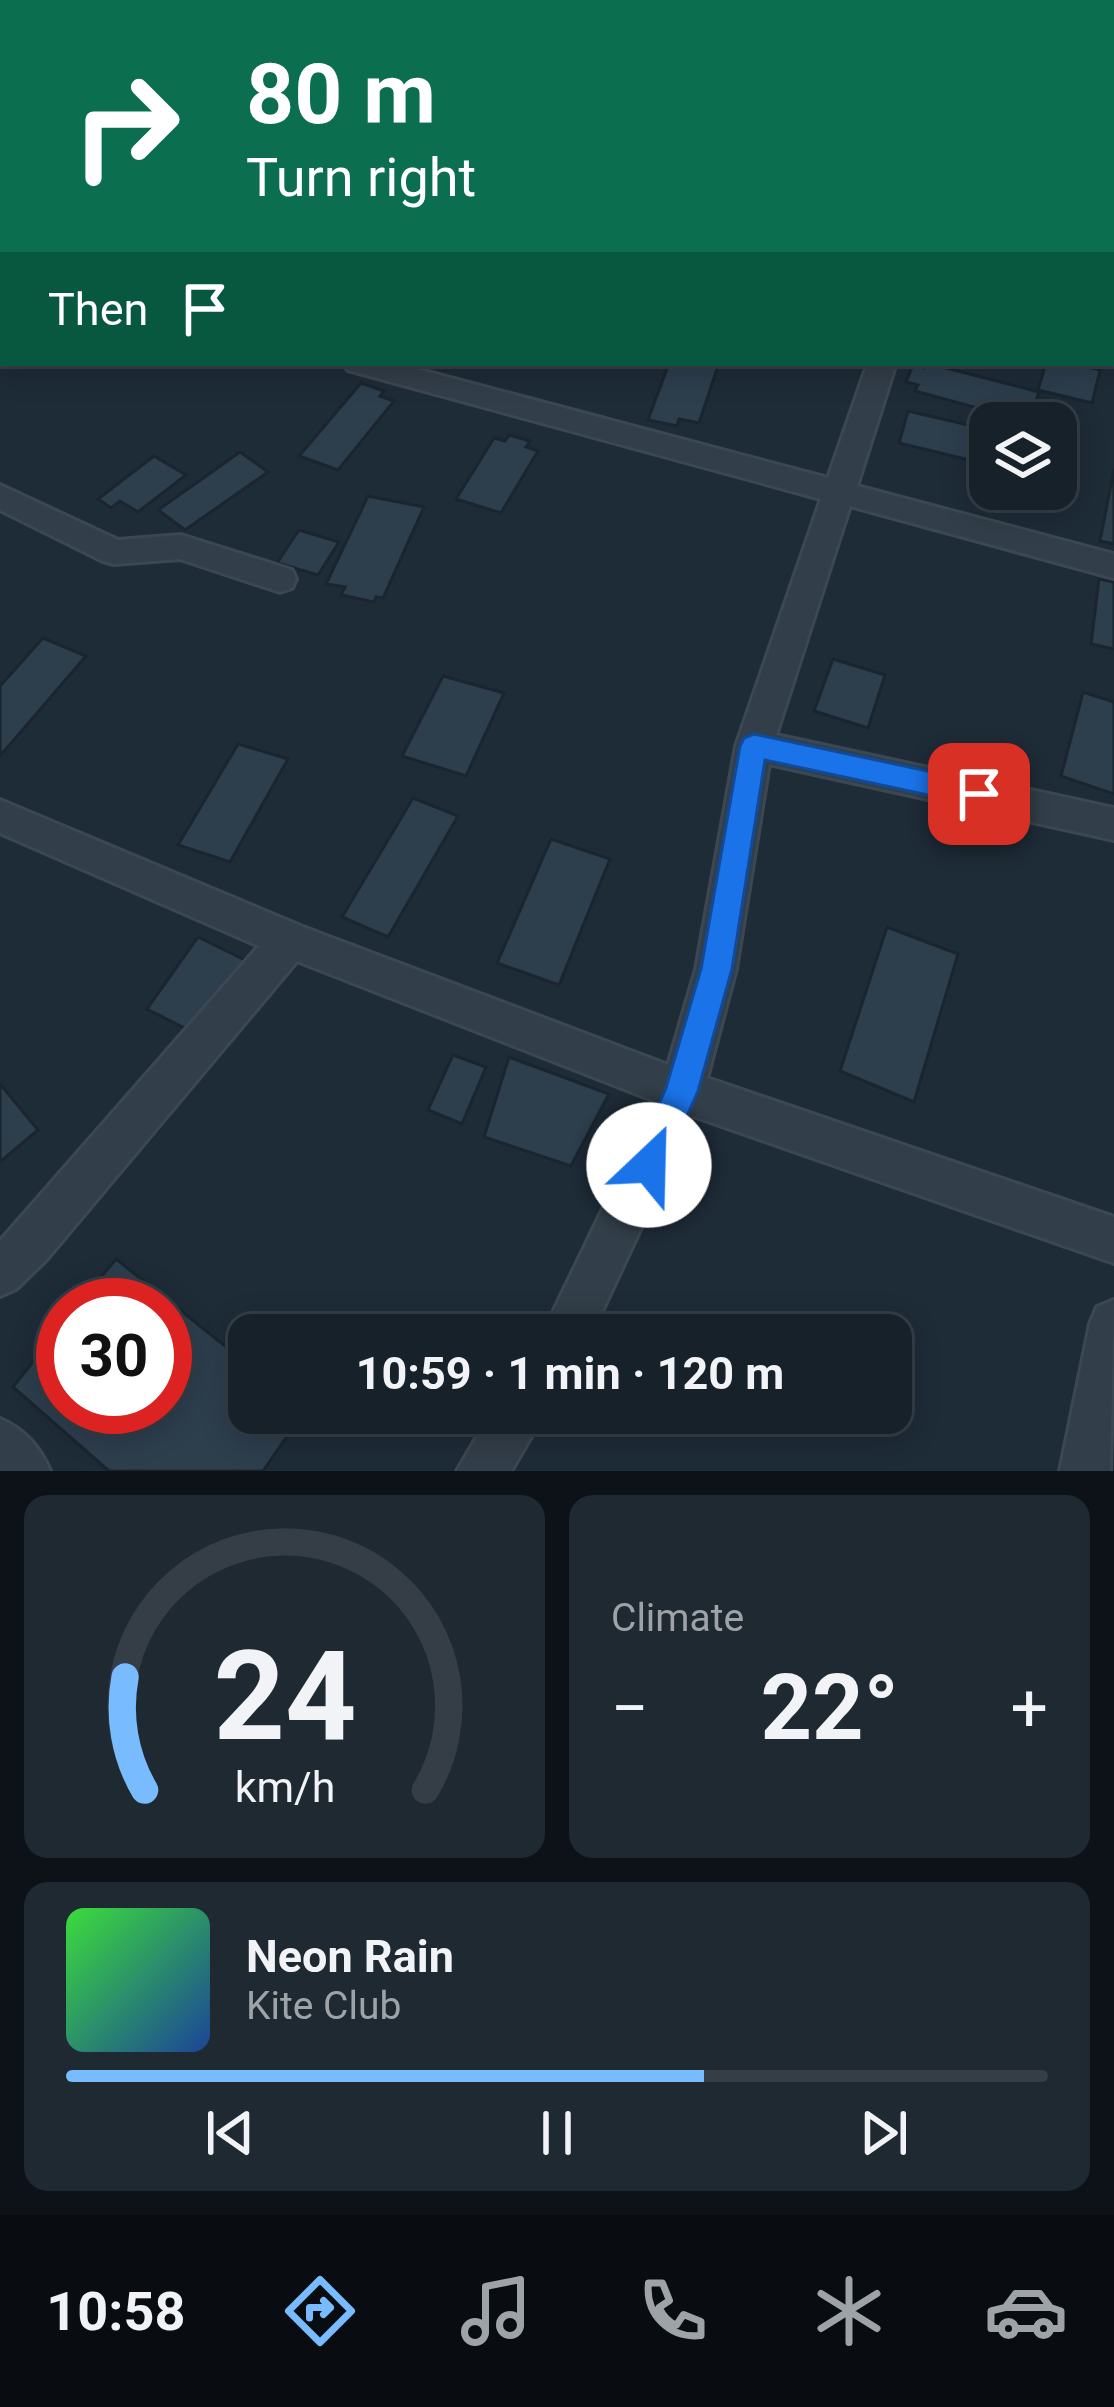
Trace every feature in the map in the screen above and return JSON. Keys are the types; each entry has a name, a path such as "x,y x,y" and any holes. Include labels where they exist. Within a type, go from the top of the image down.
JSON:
{"street":[{"path":"369,366 1114,566"},
{"path":"576,1314 682,1091 716,969 754,746 881,366"},
{"path":"0,496 114,552 181,547 280,579"},
{"path":"754,746 1114,824"},
{"path":"0,816 290,940 682,1091 1114,1240"},
{"path":"0,1273 290,940"},
{"path":"1085,1471 1114,1324"},
{"path":"482,1471 506,1434"},
{"path":"0,1444 26,1471"}],"building":[{"path":"668,366 718,366 699,423 679,419 677,426 648,420"},
{"path":"917,366 939,366 1039,392 1036,402 969,402 969,406 915,391 918,385 906,382"},
{"path":"1045,366 1100,370 1092,403 1038,390"},
{"path":"361,383 384,391 380,396 394,401 338,470 299,456"},
{"path":"908,411 969,425 969,460 899,443"},
{"path":"509,435 530,441 526,447 538,451 501,513 456,499 494,438 505,441"},
{"path":"240,452 268,472 185,530 158,510"},
{"path":"154,456 186,475 138,512 120,501 111,508 98,499"},
{"path":"1114,469 1114,544 1100,541"},
{"path":"368,496 424,507 383,598 376,597 374,602 341,595 345,587 326,584"},
{"path":"299,530 339,542 318,575 277,563"},
{"path":"1099,579 1114,582 1114,649 1091,644"},
{"path":"43,638 86,656 0,756 0,686"},
{"path":"833,659 885,675 868,728 814,711"},
{"path":"443,676 504,693 466,776 402,756"},
{"path":"1083,692 1114,702 1114,794 1061,776"},
{"path":"238,744 288,759 230,862 178,845"},
{"path":"413,798 458,816 388,937 342,917"},
{"path":"551,839 610,859 559,985 497,963"},
{"path":"887,927 958,954 914,1102 840,1071"},
{"path":"198,937 249,962 200,1036 147,1009"},
{"path":"453,1055 486,1067 462,1124 428,1110"},
{"path":"509,1057 609,1094 571,1166 484,1137"},
{"path":"0,1084 38,1130 0,1162"},
{"path":"116,1259 140,1278 100,1278"},
{"path":"192,1320 228,1348 228,1434 289,1434 263,1471 109,1471 67,1434 192,1434"},
{"path":"36,1358 36,1407 13,1387"}],"route":[{"path":"649,1165 682,1091 716,969 754,746 979,794"}]}
